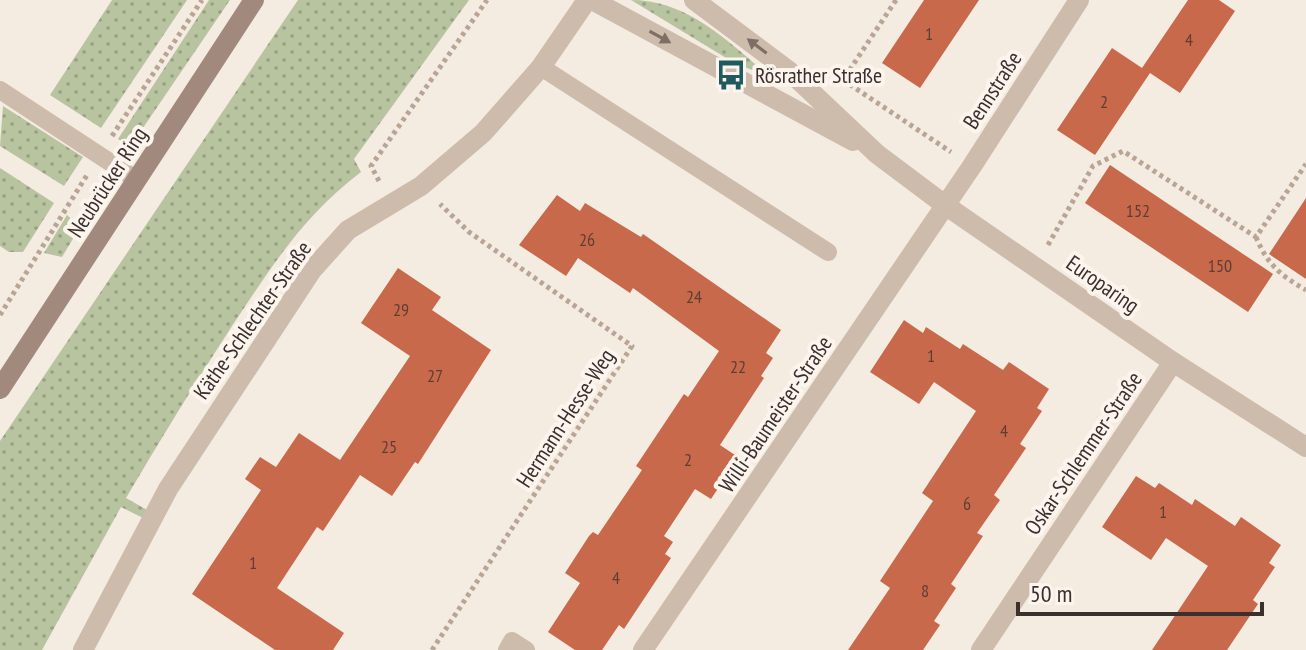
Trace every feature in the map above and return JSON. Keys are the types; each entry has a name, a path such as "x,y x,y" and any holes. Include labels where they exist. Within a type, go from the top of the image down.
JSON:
{"main road":[{"name":"Neubrücker Ring","path":"0,389 254,0"}],"street":[{"name":"Käthe-Schlechter-Straße","path":"83,650 168,489 312,270 348,230 421,186 483,133 541,67 590,0"},
{"name":"Europaring","path":"590,0 877,154"},
{"name":"Europaring","path":"694,0 789,71 877,154 945,205 1173,362 1303,438"},
{"name":"Bennstraße","path":"945,205 1079,0"},
{"name":"Willi-Baumeister-Straße","path":"643,650 945,205"},
{"name":"Oskar-Schlemmer-Straße","path":"981,650 1173,362"}],"lane":[{"path":"541,67 828,252"},
{"path":"0,90 137,180"},
{"path":"507,650 512,641 526,650"}],"path":[{"path":"391,203 371,166 487,0"},
{"path":"896,0 843,80 972,166"},
{"path":"1035,267 1093,166 1123,151 1256,237 1265,260 1283,277 1306,290"},
{"path":"1256,237 1306,164"},
{"name":"Hermann-Hesse-Weg","path":"421,186 469,232 632,346 432,650"}],"green space":[{"path":"112,0 187,0 101,128 50,95"},
{"path":"209,0 230,0 130,147 118,139"},
{"path":"298,0 469,0 354,159 361,172 322,206 290,243 191,390 126,498 149,511 145,519 121,507 42,650 0,650 0,441"},
{"path":"631,0 666,6 698,20 755,64 755,71 736,64"},
{"path":"3,106 83,157 64,186 0,146"},
{"path":"0,168 54,203 23,252 9,252 0,246"},
{"path":"67,215 80,227 62,257 44,253"}],"building":[{"path":"924,0 979,0 920,88 882,63"},
{"path":"1188,0 1219,0 1235,11 1180,93 1150,73 1095,155 1057,130 1112,48 1142,68"},
{"path":"1110,165 1273,274 1248,312 1085,203"},
{"path":"557,195 580,211 585,203 641,237 643,234 781,330 766,353 773,358 761,376 764,378 720,445 738,457 735,463 711,499 695,489 664,536 673,542 665,554 671,558 624,629 619,625 602,650 575,650 548,632 580,583 565,573 589,536 593,532 598,535 642,470 636,466 684,394 688,397 719,351 633,288 630,293 578,258 566,276 519,245"},
{"path":"1306,198 1306,279 1269,254"},
{"path":"398,268 441,297 432,310 491,350 418,464 415,462 392,496 360,475 323,531 317,527 277,588 344,633 333,650 275,650 192,594 261,490 245,479 260,457 276,467 299,433 340,460 410,356 361,323"},
{"path":"904,320 923,333 926,327 960,349 963,344 1003,370 1009,362 1049,389 1037,408 1042,411 1020,444 1026,448 994,495 1000,500 977,533 983,536 951,584 956,588 934,621 940,625 923,650 848,650 890,588 880,581 933,501 922,493 976,411 934,382 919,404 870,372"},
{"path":"1136,476 1155,488 1159,483 1192,505 1195,499 1235,526 1241,517 1281,545 1269,563 1275,567 1253,600 1258,604 1227,650 1152,650 1208,566 1166,538 1151,560 1102,527"}],"place":[{"name":"Rösrather Straße","path":"731,75"}]}
